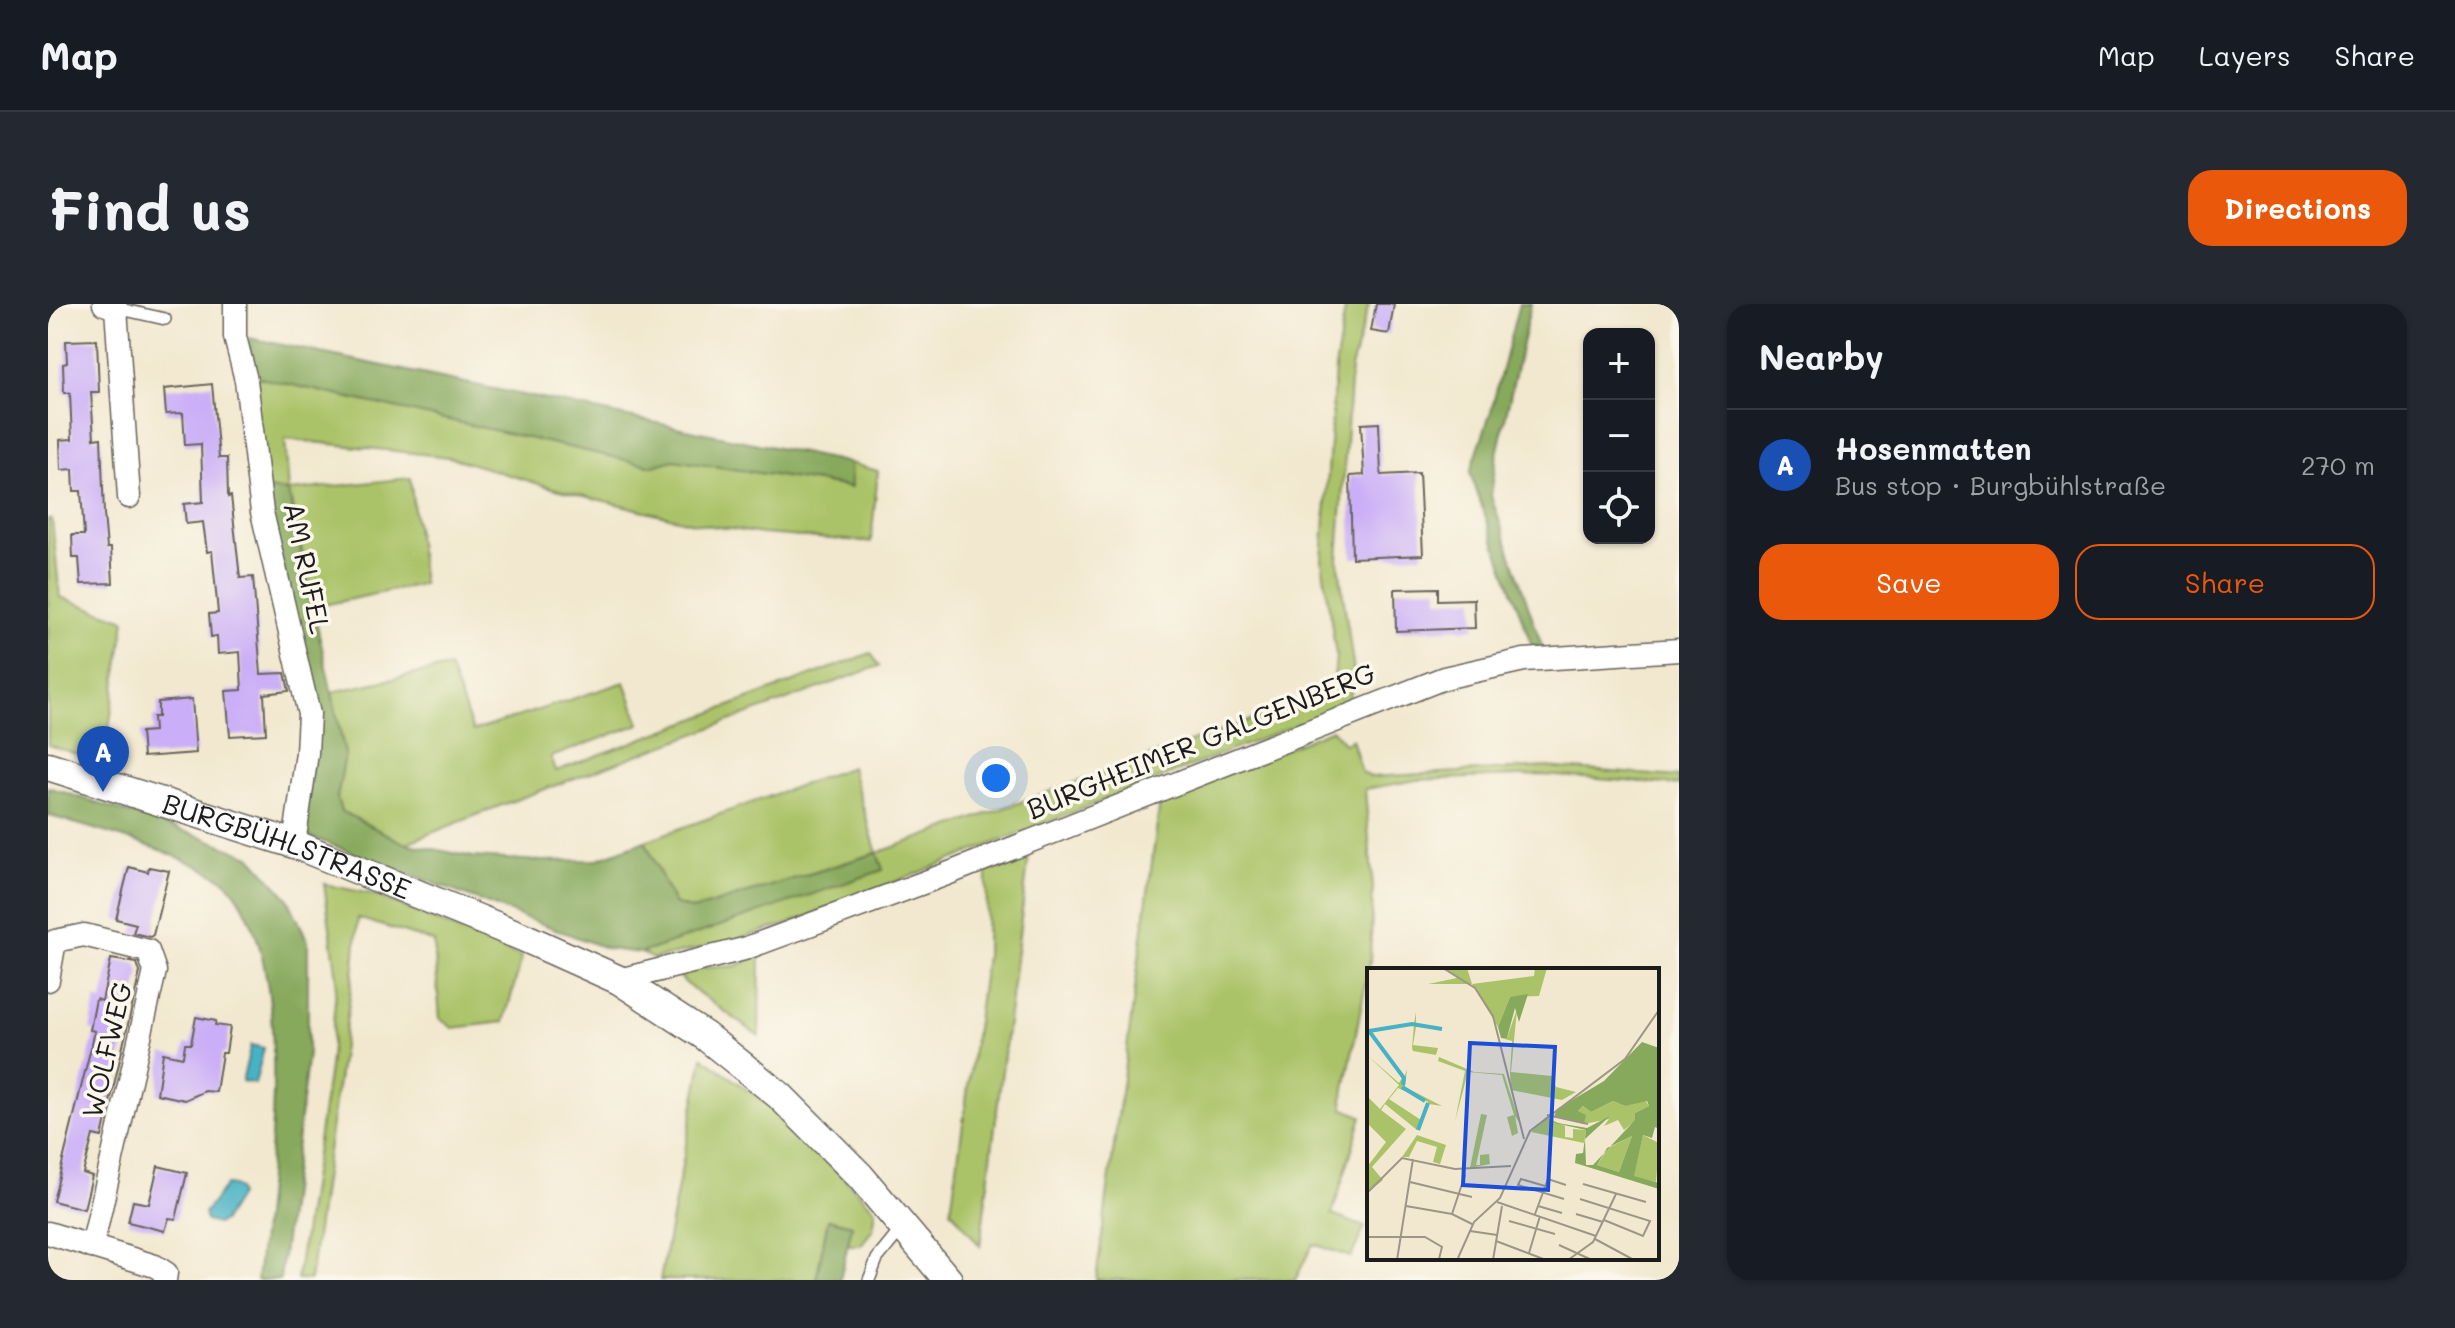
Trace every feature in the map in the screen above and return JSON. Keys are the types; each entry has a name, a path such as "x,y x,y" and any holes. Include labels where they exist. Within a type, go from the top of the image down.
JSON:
{"street":[{"name":"AM RUFEL","path":"235,304 235,337 246,380 262,512 309,714 307,753 294,844"},
{"path":"110,306 129,497"},
{"name":"BURGHEIMER GALGENBERG","path":"619,980 744,949 947,874 1444,678 1524,660 1679,650"},
{"name":"BURGBÜHLSTRASSE","path":"48,766 294,844 523,937 619,980 705,1036 780,1096 860,1176 948,1280"},
{"name":"WOLFWEG","path":"48,980 55,941 84,935 148,951 155,971 92,1247"},
{"path":"48,1233 155,1266 166,1273 165,1280"}],"lane":[{"path":"110,306 165,319"},
{"path":"869,1280 877,1259 904,1226"}],"green space":[{"path":"1346,304 1369,304 1351,368 1338,559 1355,679 1347,705 788,924 653,959 641,953 883,870 876,853 693,910 674,904 645,841 851,767 877,853 1333,691 1336,655 1322,561 1335,368"},
{"path":"1519,304 1531,304 1496,459 1491,496 1543,649 1534,652 1470,473 1491,411"},
{"path":"249,338 850,463 851,487 674,460 653,466 252,376"},
{"path":"252,376 653,466 674,460 850,487 850,463 878,471 871,542 762,534 694,523 556,489 449,457 285,439 289,491 266,489"},
{"path":"410,478 423,584 314,607 289,491"},
{"path":"266,489 288,491 345,754 337,798 341,811 404,843 473,857 595,860 645,841 674,904 693,910 877,853 883,870 641,953 608,949 303,834 316,721"},
{"path":"48,519 52,520 60,597 125,620 104,763 48,745"},
{"path":"871,653 879,666 404,844 341,811 337,798 345,754 332,692 449,667 473,731 625,682 640,724 551,757 556,771"},
{"path":"1332,729 1345,744 1352,739 1362,773 1371,777 1547,767 1679,777 1679,785 1543,775 1417,780 1365,789 1373,889 1370,962 1343,1099 1344,1109 1362,1116 1332,1215 1365,1227 1351,1257 1313,1244 1295,1280 1096,1280 1160,802"},
{"path":"48,787 202,837 250,856 287,897 308,941 308,1053 280,1280 257,1280 267,1187 273,1074 271,1018 264,965 250,920 226,882 208,871 149,846 48,815"},
{"path":"1029,855 980,1246 951,1210 986,956 987,872"},
{"path":"324,884 375,895 522,957 504,1022 453,1028 440,1019 434,942 358,918 354,967 310,1280 297,1280 329,1068 337,978"},
{"path":"760,955 759,1036 680,977 685,969 736,966"},
{"path":"703,1057 780,1114 876,1210 873,1229 861,1245 848,1245 852,1225 828,1219 816,1280 660,1280"},
{"path":"828,1219 852,1225 840,1280 816,1280"}],"water":[{"path":"251,1045 264,1048 255,1084 242,1081"},
{"path":"226,1185 235,1187 239,1195 223,1221 217,1224 206,1221 204,1213"}],"building":[{"path":"1376,304 1394,304 1389,334 1371,331"},
{"path":"97,340 99,392 91,392 94,439 101,438 104,514 107,548 111,548 113,583 81,584 79,558 73,558 72,535 84,535 81,491 74,491 73,469 61,470 60,440 72,439 70,393 64,393 63,364 67,363 66,341"},
{"path":"212,384 219,458 227,458 228,497 231,496 240,578 253,577 261,674 285,673 289,691 264,694 266,734 230,736 226,691 242,690 240,652 218,654 217,636 211,637 209,614 218,613 212,551 207,552 203,522 186,524 184,504 203,502 201,444 185,445 183,413 166,414 164,389"},
{"path":"1379,423 1381,475 1419,473 1423,555 1352,558 1350,476 1364,475 1361,424"},
{"path":"1438,588 1438,600 1474,599 1475,628 1396,631 1395,589"},
{"path":"192,699 196,753 143,757 141,732 154,731 153,717 158,717 158,702"},
{"path":"129,867 148,872 149,867 169,871 150,937 133,933 136,924 116,919"},
{"path":"111,959 137,963 140,972 102,1137 93,1135 83,1173 92,1176 84,1209 53,1201 95,1031 90,1030 96,999 102,1001"},
{"path":"196,1017 230,1027 216,1092 205,1091 185,1100 157,1094 163,1053 183,1057 185,1044 191,1044"},
{"path":"158,1166 187,1173 176,1219 169,1218 165,1231 128,1222 133,1201 149,1204"}],"place":[{"name":"Hosenmatten","path":"103,792"}]}
